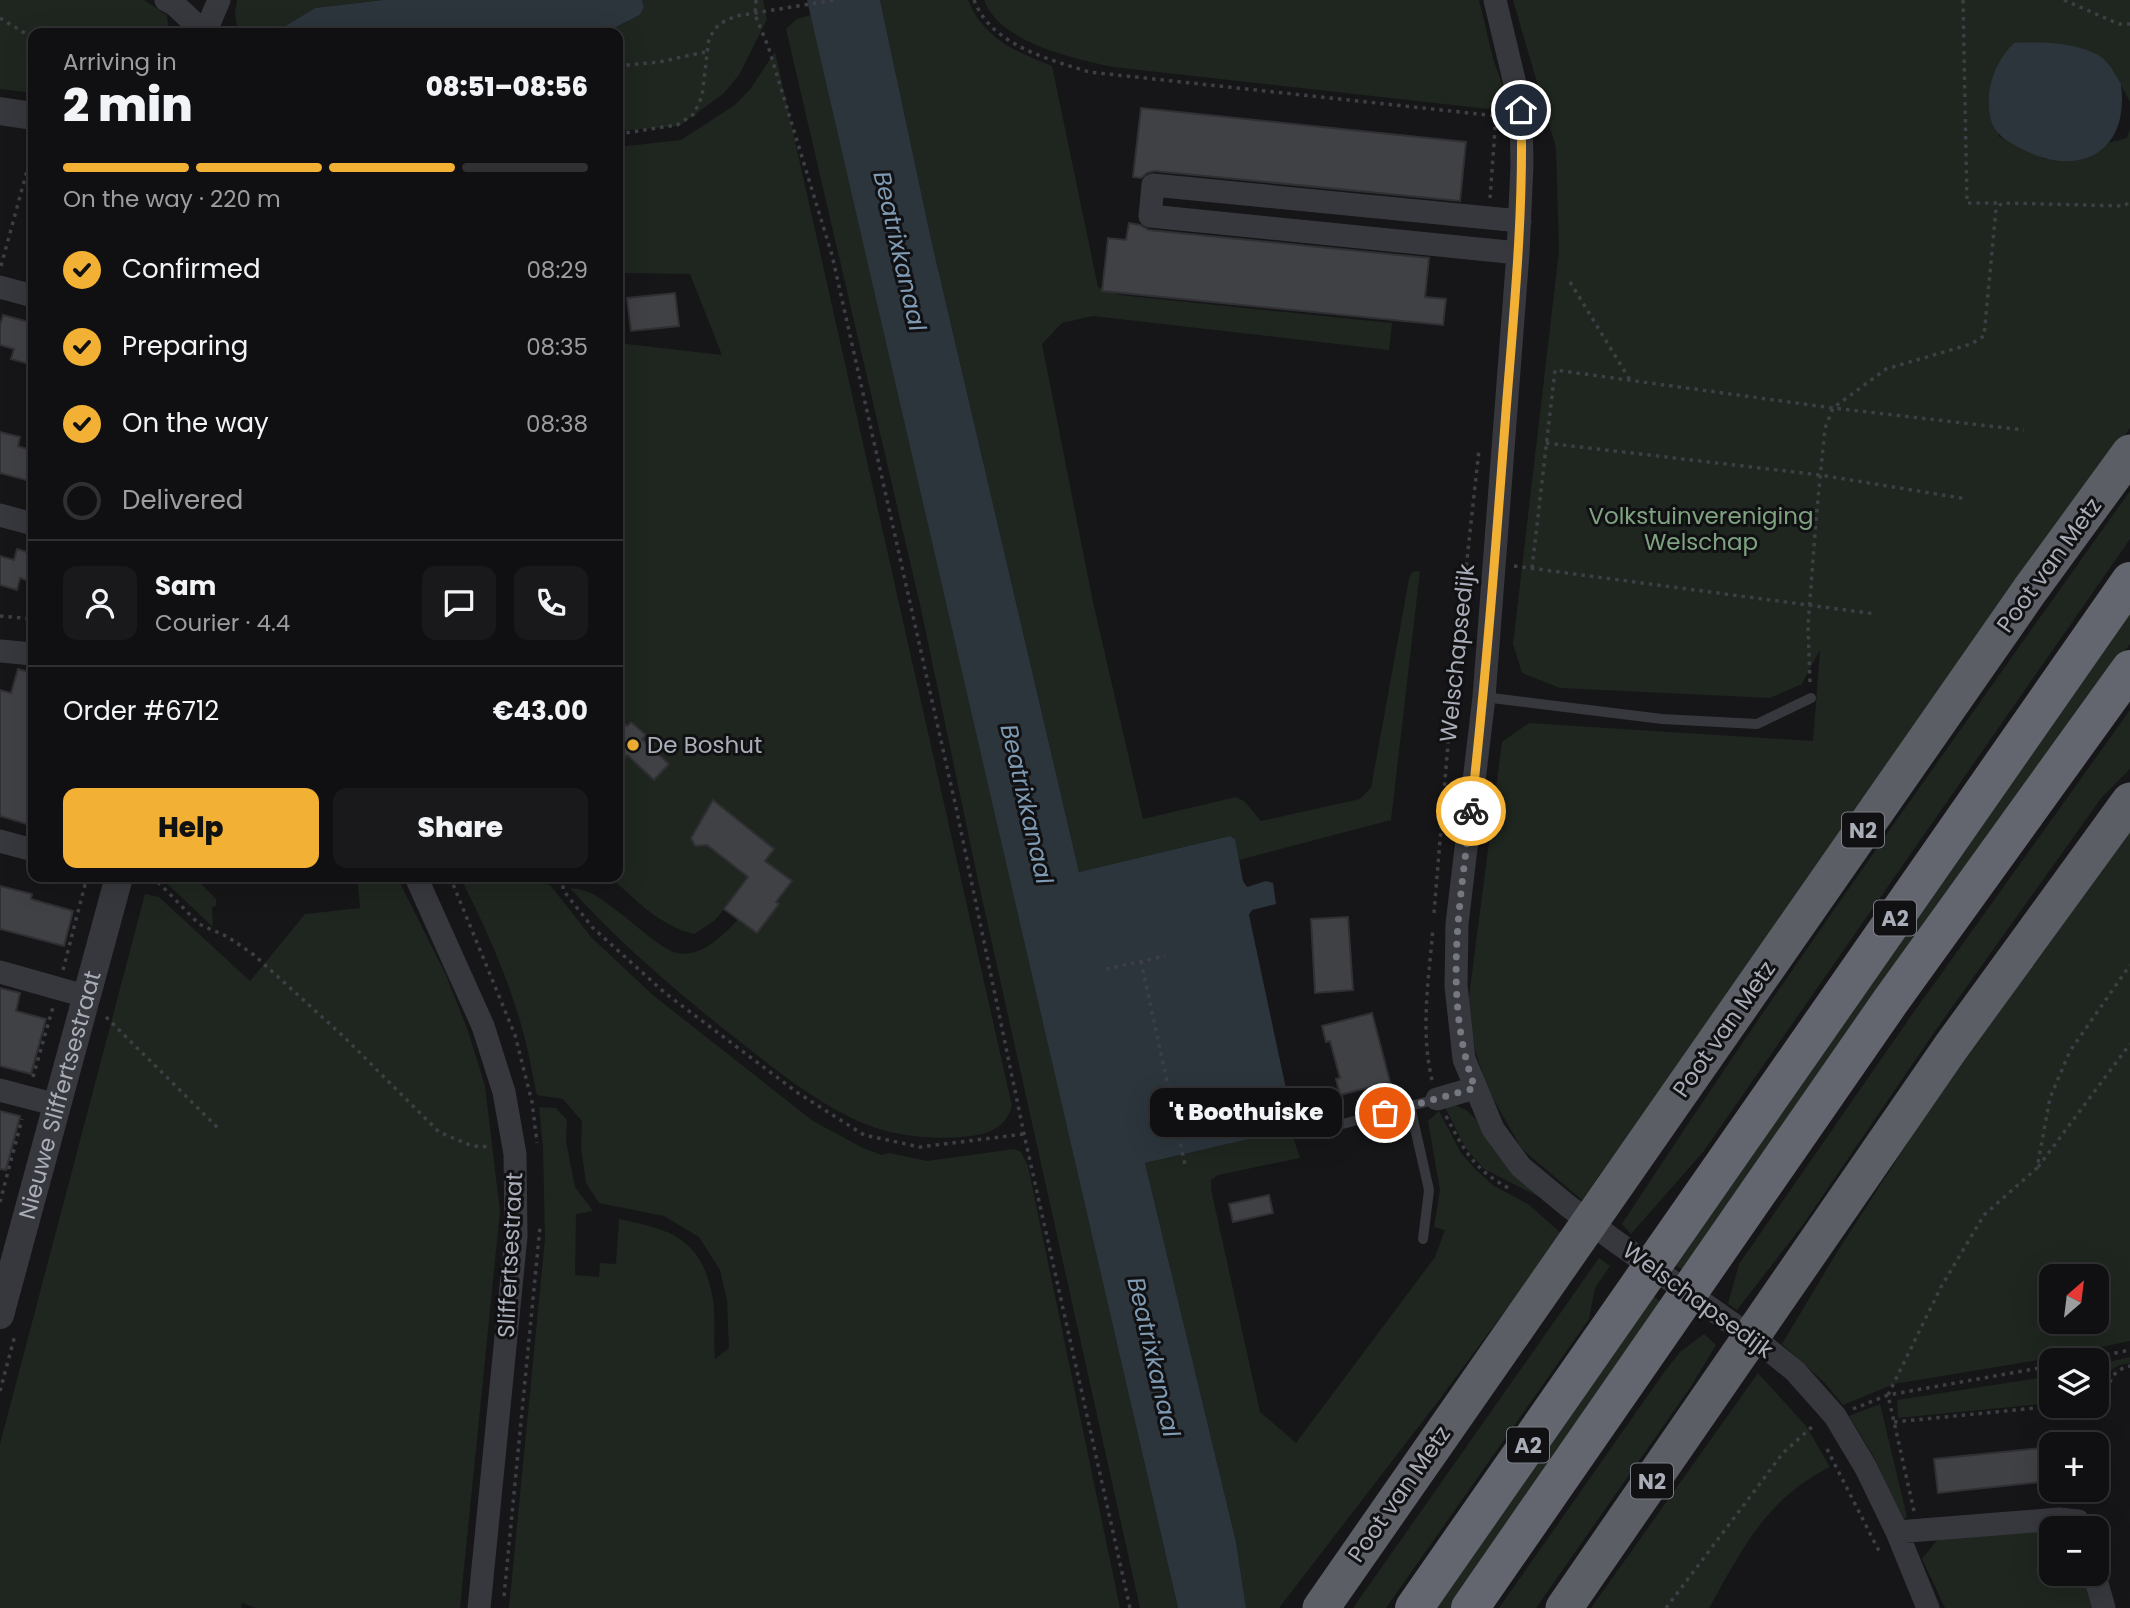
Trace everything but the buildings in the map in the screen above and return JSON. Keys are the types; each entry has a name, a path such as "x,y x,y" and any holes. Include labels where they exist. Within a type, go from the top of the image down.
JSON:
{"highway":[{"name":"Poot van Metz","path":"1321,1608 2030,590 2130,453"},
{"name":"A2","path":"1414,1608 2130,581"},
{"name":"A2","path":"1469,1608 1890,1002 2130,668"},
{"name":"N2","path":"1564,1608 1951,1047 2130,802"}],"street":[{"path":"166,0 200,28"},
{"path":"207,28 219,0"},
{"name":"Welschapsedijk","path":"1495,0 1521,110 1522,165 1518,253 1484,697 1457,924 1456,986 1464,1059 1493,1129 1521,1167 1577,1213 1795,1371 1825,1420 1866,1468 1908,1531 1928,1608"},
{"path":"0,111 28,115"},
{"path":"1518,253 1150,216 1153,185 1520,221"},
{"path":"0,287 28,295"},
{"path":"0,515 28,523"},
{"path":"0,651 28,654"},
{"path":"0,841 28,849"},
{"name":"Nieuwe Sliffertsestraat","path":"0,1313 57,1105 82,999 117,882"},
{"name":"Sliffertsestraat","path":"418,882 483,1026 503,1092 515,1154 516,1236 479,1608"},
{"path":"0,972 82,999"},
{"path":"1437,1099 1475,1088"},
{"path":"0,1090 57,1105"},
{"path":"1908,1531 2039,1521"},
{"path":"2098,1586 2104,1608"}],"lane":[{"name":"Welschapsedijk","path":"1484,697 1662,719 1757,724 1811,698"},
{"path":"1335,1126 1437,1099"},
{"path":"1410,1106 1429,1190 1423,1239"}],"path":[{"path":"756,0 755,15 768,46 832,255 951,785 1024,1134 1130,1608"},
{"path":"623,133 677,125 694,114 702,96 709,38 719,24 736,16 835,0"},
{"path":"974,0 984,19 1001,34 1034,54 1089,72 1496,116 1488,218"},
{"path":"1963,0 1967,203 2124,206 2130,202"},
{"path":"2064,0 2119,24 2130,24"},
{"path":"0,18 28,35"},
{"path":"623,66 659,62 706,52"},
{"path":"0,272 28,168"},
{"path":"1811,698 1808,626 1825,428 1833,408 1886,369 1971,344 1984,336 1996,209 2003,203"},
{"path":"1570,282 1630,380"},
{"path":"1532,568 1555,370 1833,408 2024,430"},
{"path":"1546,443 1821,475 1967,499"},
{"name":"Welschapsedijk","path":"1437,1099 1428,1064 1427,1005 1452,696 1479,446"},
{"path":"1494,563 1876,614"},
{"path":"0,616 28,619"},
{"path":"0,1202 28,1097 82,999 88,882"},
{"path":"154,882 159,883 199,924 228,937 254,955 343,1036 439,1132 472,1146 495,1148 515,1154"},
{"path":"563,882 563,890 593,928 665,993 798,1093 864,1135 920,1147 1024,1134"},
{"path":"1106,969 1165,956"},
{"path":"1141,961 1185,1165"},
{"path":"2037,1168 2050,1098 2070,1051 2130,965"},
{"path":"82,999 220,1130"},
{"path":"1908,1531 1888,1395 1941,1287 1984,1216 2037,1168 2130,1044"},
{"path":"2109,1354 2130,1350"},
{"path":"2109,1383 2111,1376 2119,1369 2130,1366"},
{"path":"1666,1608 1783,1453 1825,1420 1888,1395 2039,1368"},
{"path":"1894,1422 2039,1408"},
{"path":"1827,1449 1883,1559"}],"green space":[{"path":"0,0 144,0 167,15 168,28 28,28 28,92 0,89"},
{"path":"237,0 383,0 315,8 282,28 237,28 235,13"},
{"path":"642,0 763,0 767,19 739,75 723,94 679,126 623,131 623,28 614,28 640,15 644,7"},
{"path":"880,0 968,0 982,24 1002,42 1052,66 1098,287 1120,295 1392,323 1389,350 1093,316 1062,323 1042,344 1093,602 1143,819 1236,797 1244,801 1261,821 1360,799 1371,788 1409,579 1412,572 1420,571 1391,820 1239,860 1235,839 1230,836 1079,872 931,239"},
{"path":"984,0 1479,0 1493,58 1507,99 1488,109 1113,67 1078,59 1021,38 992,15"},
{"name":"Volkstuinvereniging Welschap","path":"1513,0 2130,0 2130,102 2113,70 2067,45 2051,45 1998,136 2045,159 2127,138 2130,129 2130,428 1582,1200 1522,1149 1488,1090 1467,1012 1502,742 1529,723 1813,741 1820,650 1802,684 1770,698 1560,688 1522,673 1513,644 1559,251 1556,148"},
{"path":"811,15 1178,1608 1140,1608 979,885 921,609 786,29 797,19"},
{"path":"775,52 1012,1106 1005,1121 993,1130 979,1135 940,1138 895,1133 873,1127 839,1112 777,1071 678,991 633,952 570,888 595,895 662,946 683,954 697,952 710,945 735,922 765,886 752,877 714,921 694,934 659,919 616,882 623,882 623,344 722,355 690,274 623,273 623,146 681,140 735,105 751,88"},
{"path":"2130,491 2130,539 1703,1152 1631,1234 1622,1224 1683,1131 1872,855"},
{"path":"2130,606 2130,644 2022,791 1687,1272 1674,1265"},
{"path":"2130,710 2130,769 2102,797 1933,1034 1802,1226 1737,1310 1728,1304 1739,1264 1911,1016"},
{"path":"2130,819 2130,1341 2097,1348 2039,1348 2039,1360 1894,1384 1843,1405 1824,1382 1782,1344 1837,1252 1965,1054"},
{"path":"165,882 199,882 216,899 216,906 212,907 213,927"},
{"path":"357,882 400,882 446,975 468,1031 485,1086 500,1211 460,1608 256,1608 242,1603 241,1608 0,1608 0,1444 145,894 159,897 250,981 305,914 360,908"},
{"path":"462,882 529,882 550,885 592,938 654,996 813,1121 863,1148 882,1155 889,1153 927,1161 1014,1149 1021,1152 1028,1166 1120,1608 509,1608 545,1239 543,1147 539,1107 556,1108 567,1120 566,1141 575,1187 593,1211 576,1214 575,1275 599,1277 600,1263 616,1264 619,1219 670,1233 693,1250 708,1279 713,1300 715,1359 729,1348 727,1300 720,1270 699,1237 664,1216 599,1203 586,1183 581,1147 582,1121 563,1099 537,1095 511,992"},
{"path":"1455,1105 1466,1110 1478,1121 1549,1202 1484,1169 1465,1147 1445,1107"},
{"path":"1439,1111 1461,1153 1475,1169 1494,1186 1528,1204 1562,1234 1436,1404 1279,1608 1246,1608 1236,1542 1145,1163 1284,1131 1289,1125 1300,1158 1218,1175 1211,1180 1211,1189 1260,1412 1296,1443 1435,1257 1445,1230 1434,1227 1440,1190 1428,1121"},
{"path":"1599,1258 1610,1266 1595,1288 1589,1319 1386,1608 1353,1608"},
{"path":"1652,1295 1665,1305 1453,1608 1432,1608"},
{"path":"1704,1334 1716,1345 1690,1388 1536,1608 1499,1608 1665,1371 1680,1352"},
{"path":"2130,1357 2130,1363 2113,1369 2109,1376 2109,1362"},
{"path":"1758,1373 1806,1426 1830,1467 1789,1494 1758,1527 1709,1608 1591,1608"},
{"path":"2039,1378 2039,1404 1898,1418 1897,1400"},
{"path":"1880,1404 1907,1517 1903,1520 1875,1459 1849,1416"},
{"path":"2039,1529 2039,1586 2089,1586 2095,1608 1945,1608 1922,1559 1939,1538"}],"water":[{"path":"383,0 642,0 644,7 640,15 614,28 282,28 315,8"},
{"name":"Beatrixkanaal","path":"807,0 880,0 931,239 1079,872 1230,836 1235,839 1243,881 1247,887 1266,881 1273,883 1276,904 1252,910 1249,915 1292,1117 1284,1131 1145,1163 1236,1542 1246,1608 1178,1608"},
{"path":"2014,43 2068,45 2098,55 2111,68 2121,84 2122,108 2117,128 2108,143 2096,154 2081,160 2045,158 2014,145 1995,129 1990,116 1990,86 2002,58"}],"way so far":[{"path":"1385,1113 1475,1088 1464,1059 1456,986 1457,924 1471,811"}],"place":[{"name":"De Boshut","path":"633,745"},
{"name":"'t Boothuiske","path":"1385,1113"}],"route":[{"path":"1471,811 1484,697 1518,253 1522,165 1521,110"}]}
